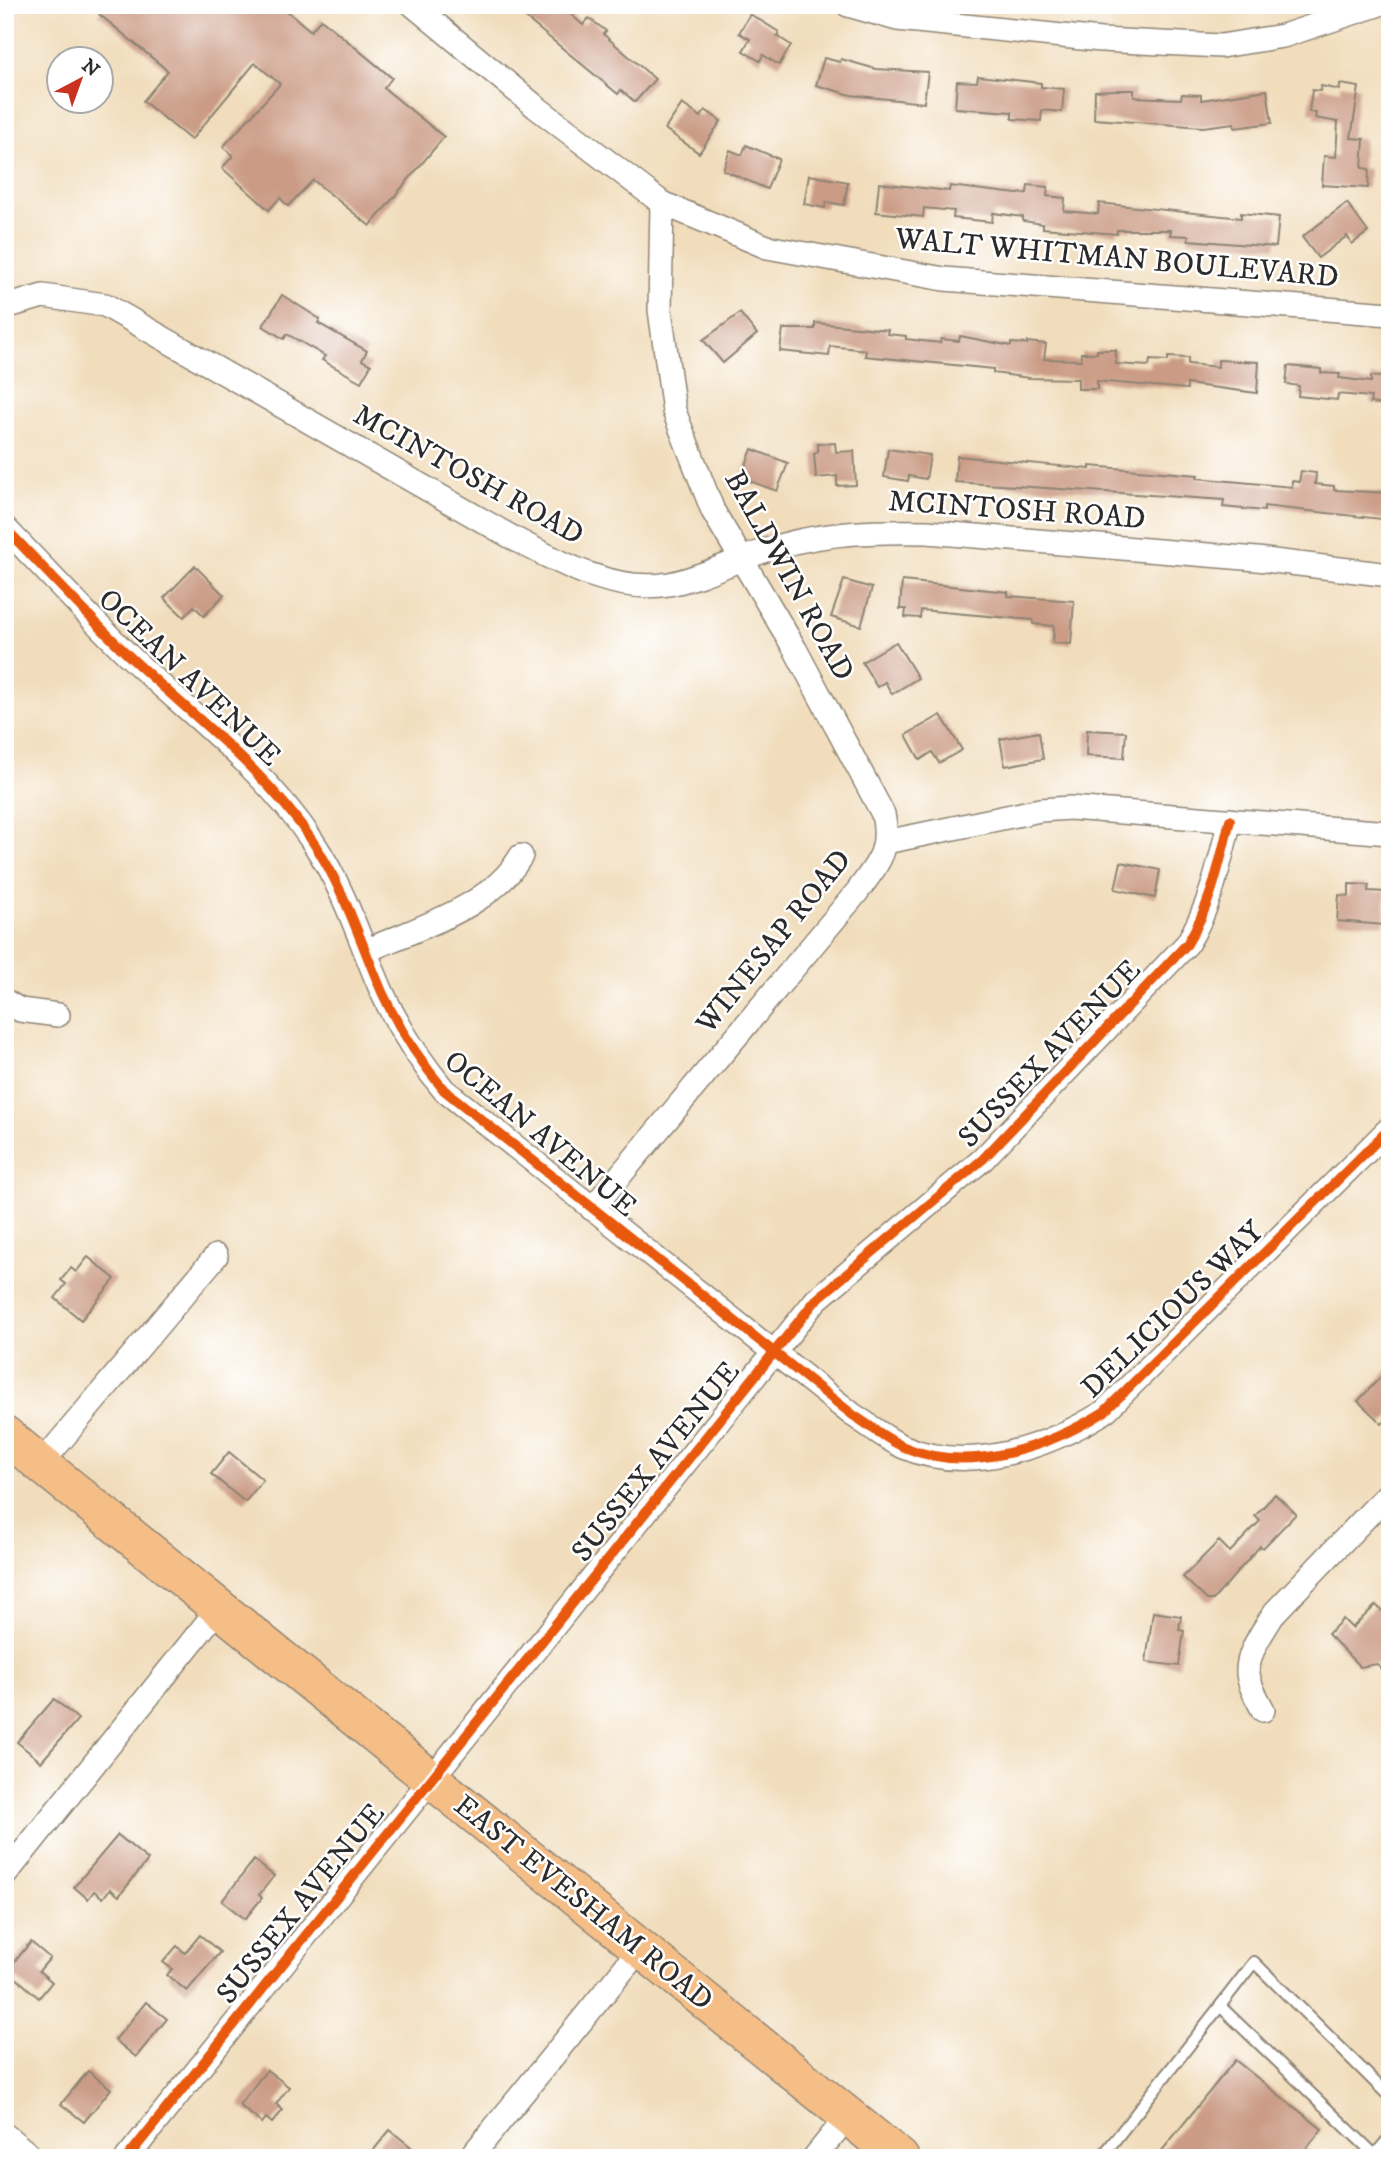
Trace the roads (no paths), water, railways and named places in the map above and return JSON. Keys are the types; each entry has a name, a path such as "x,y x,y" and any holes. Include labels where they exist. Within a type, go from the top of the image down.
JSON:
{"main road":[{"name":"EAST EVESHAM ROAD","path":"18,1453 432,1777 900,2158"}],"street":[{"name":"WALT WHITMAN BOULEVARD","path":"413,5 536,107 662,203 767,247 944,279 1390,314"},
{"path":"848,5 897,19 1101,40 1221,46 1283,36 1377,5"},
{"path":"1385,5 1390,17"},
{"name":"BALDWIN ROAD","path":"662,203 660,310 674,411 713,511 795,649 884,814 886,842"},
{"name":"MCINTOSH ROAD","path":"5,307 43,296 105,305 563,565 605,579 641,585 668,584 741,559 828,535 877,531 927,532 1257,559 1390,575"},
{"name":"OCEAN AVENUE","path":"5,528 126,653 250,766 290,809 315,845 353,917 382,993 419,1060 444,1090 774,1352"},
{"name":"WINESAP ROAD","path":"592,1209 857,892 883,857 886,842 1050,810 1230,820 1390,833"},
{"name":"SUSSEX AVENUE","path":"127,2158 816,1300 983,1159 1163,973 1187,944 1213,893 1230,820"},
{"path":"366,951 490,892 514,868 521,856"},
{"path":"5,1001 20,1010 58,1015"},
{"name":"DELICIOUS WAY","path":"774,1352 863,1421 902,1447 932,1456 978,1456 1020,1451 1068,1434 1104,1412 1133,1387 1390,1128"},
{"path":"18,1453 216,1256"},
{"path":"1263,1710 1248,1677 1250,1659 1261,1635 1275,1612 1390,1492"},
{"path":"5,1874 219,1608"},
{"path":"470,2158 640,1949"},
{"path":"814,2158 848,2116"},
{"path":"5,2135 33,2158"}],"lane":[{"path":"1101,2158 1254,1962 1390,2097"},
{"path":"1220,2006 1374,2156 1390,2137"}]}
